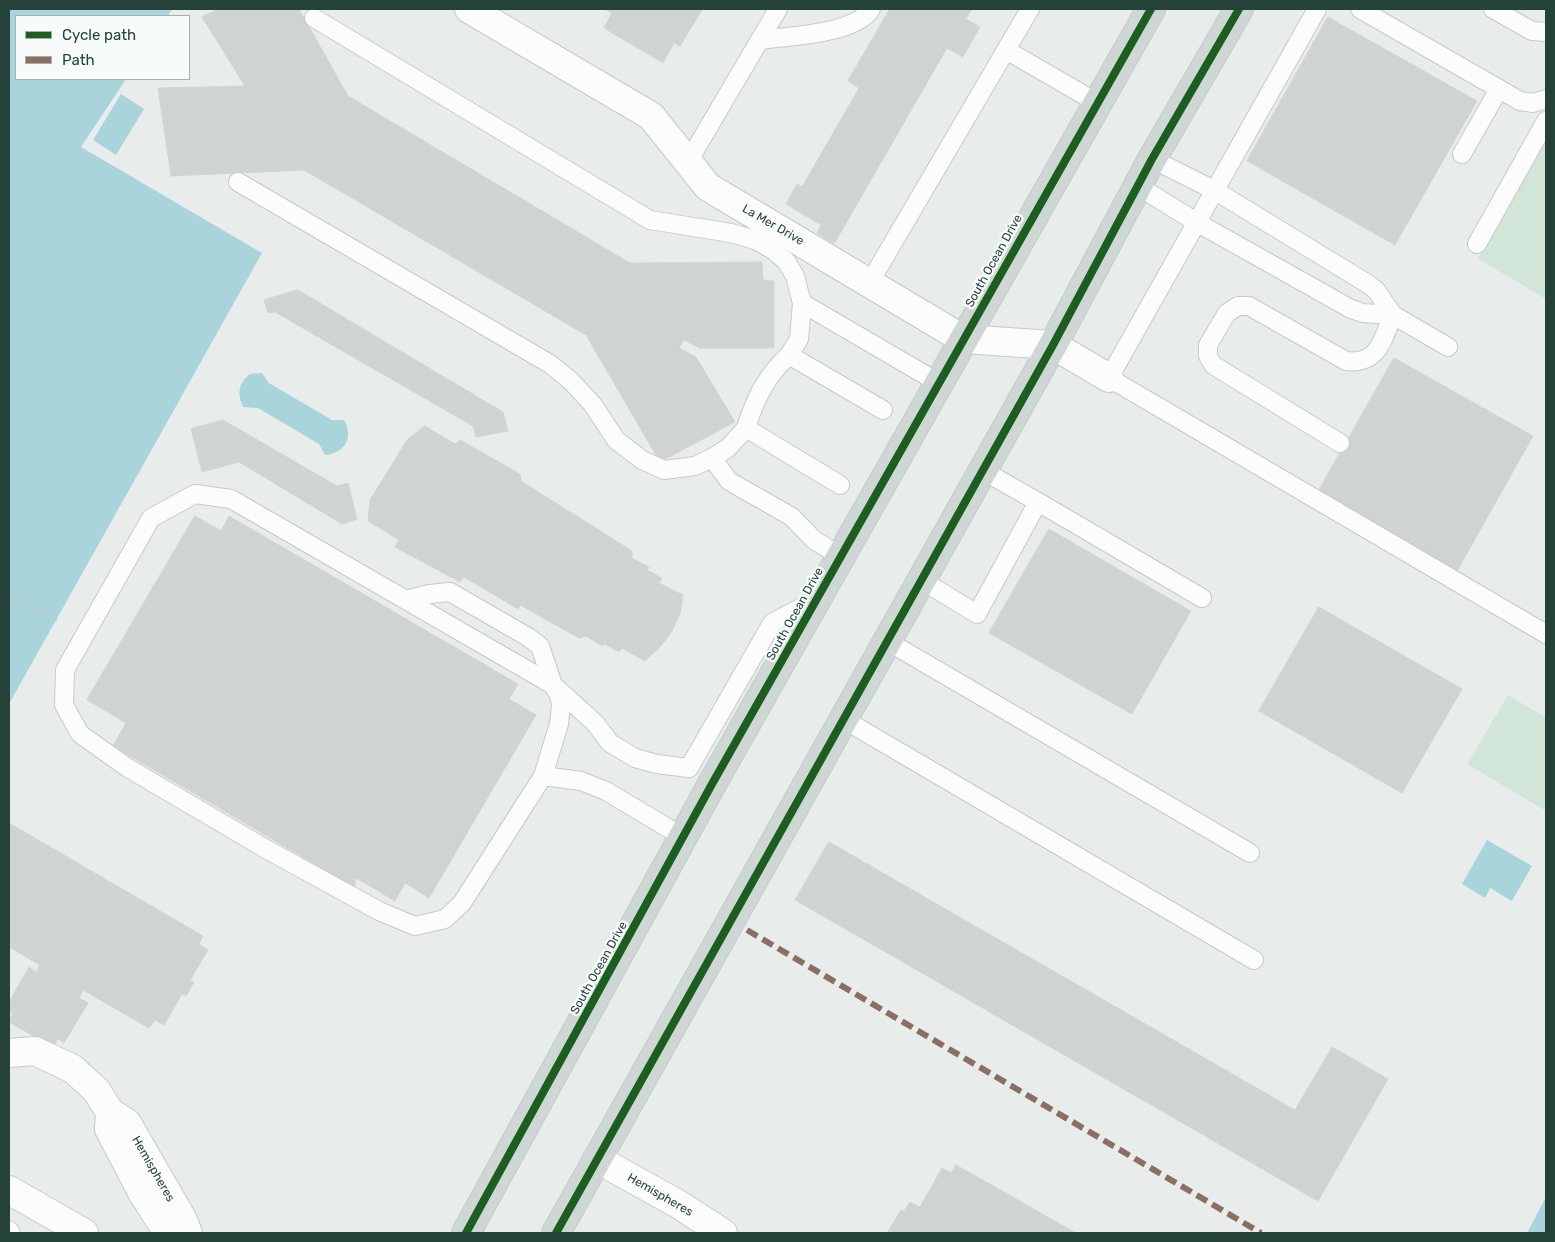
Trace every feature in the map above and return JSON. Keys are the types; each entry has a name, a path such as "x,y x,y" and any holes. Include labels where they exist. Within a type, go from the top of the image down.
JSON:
{"main road":[{"name":"South Ocean Drive","path":"466,1233 840,556 1096,102 1151,9"},
{"path":"1152,159 1219,9"},
{"path":"556,1233 1052,345 1152,159 1239,9"}],"street":[{"name":"La Mer Drive","path":"469,9 652,116 708,187 963,339 1052,345 1109,378"},
{"name":"Hemispheres","path":"9,1053 35,1052 72,1069 96,1090 110,1112 127,1123 183,1220 188,1233"},
{"name":"Hemispheres","path":"110,1112 109,1129 143,1194 168,1233"},
{"name":"Hemispheres","path":"597,1158 678,1204 723,1233"},
{"path":"9,1190 84,1233"}],"lane":[{"path":"688,162 778,9"},
{"path":"760,40 842,28 857,22 871,9"},
{"path":"870,282 1030,9"},
{"path":"1318,9 1109,378 1546,634"},
{"path":"1360,9 1520,101 1533,103 1546,99"},
{"path":"1493,9 1532,31 1546,32"},
{"path":"238,182 550,364 571,381 592,405 616,440 642,460 664,470 695,466 728,448 746,428 757,396 775,368 790,355 799,339 802,303 795,276 786,261 773,250 755,240 731,233 650,220 314,18"},
{"path":"1006,50 1096,102"},
{"path":"1462,154 1500,89"},
{"path":"1476,244 1546,121"},
{"path":"1152,159 1214,190 1368,284 1376,290 1393,315 1448,347"},
{"path":"1138,186 1196,222 1351,309 1363,313 1393,315"},
{"path":"802,303 939,382"},
{"path":"1340,443 1214,365 1208,356 1208,345 1227,313 1238,306 1249,306 1346,361 1360,363 1372,357 1393,315"},
{"path":"790,355 883,410"},
{"path":"746,428 840,485"},
{"path":"712,458 729,481 792,517 814,540 840,556"},
{"path":"982,470 1202,598"},
{"path":"406,600 450,592 528,637 540,646 553,685 559,695 561,705 558,724 543,776 462,903 445,918 415,926 379,911 300,868 128,768 80,734 64,705 65,670 151,518 195,494 231,499 553,685 595,723 610,743 635,758 689,768 772,623 816,600"},
{"path":"921,580 977,614 1038,502"},
{"path":"887,641 1250,853"},
{"path":"843,718 1254,960"},
{"path":"543,776 581,781 606,791 683,838"}],"path":[{"path":"9,594 60,622"}],"green space":[{"path":"1546,142 1546,299 1478,259"},
{"path":"1508,695 1546,718 1546,811 1467,764"}],"water":[{"path":"9,9 172,9 169,15 15,15 15,80 125,80 81,147 262,253 9,704"},
{"path":"121,94 144,109 116,155 93,140"},
{"path":"262,373 269,383 332,420 344,420 348,438 342,448 332,454 325,455 319,444 258,408 243,407 239,393 243,381 250,374"},
{"path":"1487,840 1532,866 1512,901 1490,888 1485,898 1462,884"},
{"path":"1546,1197 1546,1233 1527,1233"}],"building":[{"path":"219,9 299,9 348,96 630,263 762,262 763,280 774,281 774,348 700,348 684,340 679,348 696,357 735,422 660,462 586,335 304,170 171,176 158,88 245,86 202,17"},
{"path":"604,9 702,10 680,46 674,43 663,63 604,28 612,13"},
{"path":"890,9 972,9 966,19 980,27 963,57 947,48 834,244 817,233 821,225 786,204 797,184 802,187 859,88 848,81"},
{"path":"1328,17 1477,101 1395,245 1247,161"},
{"path":"298,290 503,412 508,431 476,437 473,426 275,312 268,313 264,300"},
{"path":"1394,358 1533,436 1457,571 1318,492"},
{"path":"223,420 337,486 348,483 357,519 342,524 239,462 202,472 191,429"},
{"path":"425,426 455,444 460,440 520,474 521,481 632,551 632,558 649,567 647,570 662,578 659,583 683,595 680,613 672,631 661,646 645,661 622,648 619,652 605,644 602,646 586,636 579,638 520,605 518,609 464,577 460,582 395,547 399,540 368,521 370,500 407,440"},
{"path":"195,516 221,531 229,516 518,684 509,699 536,715 429,898 405,883 395,901 356,878 354,887 113,746 126,723 87,700"},
{"path":"1049,529 1191,611 1132,714 989,633"},
{"path":"1319,607 1462,689 1402,793 1259,711"},
{"path":"9,823 203,936 199,944 208,950 190,980 194,982 186,996 182,994 164,1025 155,1020 149,1028 83,990 79,998 88,1003 64,1043 58,1039 53,1047 9,1022 13,1014 9,1011 9,1002 29,967 36,972 40,965 9,947"},
{"path":"829,842 1295,1110 1332,1047 1388,1079 1318,1201 795,900"},
{"path":"956,1165 1076,1233 887,1233 901,1210 904,1211 910,1202 920,1207 942,1168 951,1173"}],"marked path":[{"path":"747,930 1261,1233"}],"cycle path":[{"path":"466,1233 712,784 1151,9"},
{"path":"556,1233 1053,345 1152,159 1239,9"}]}
